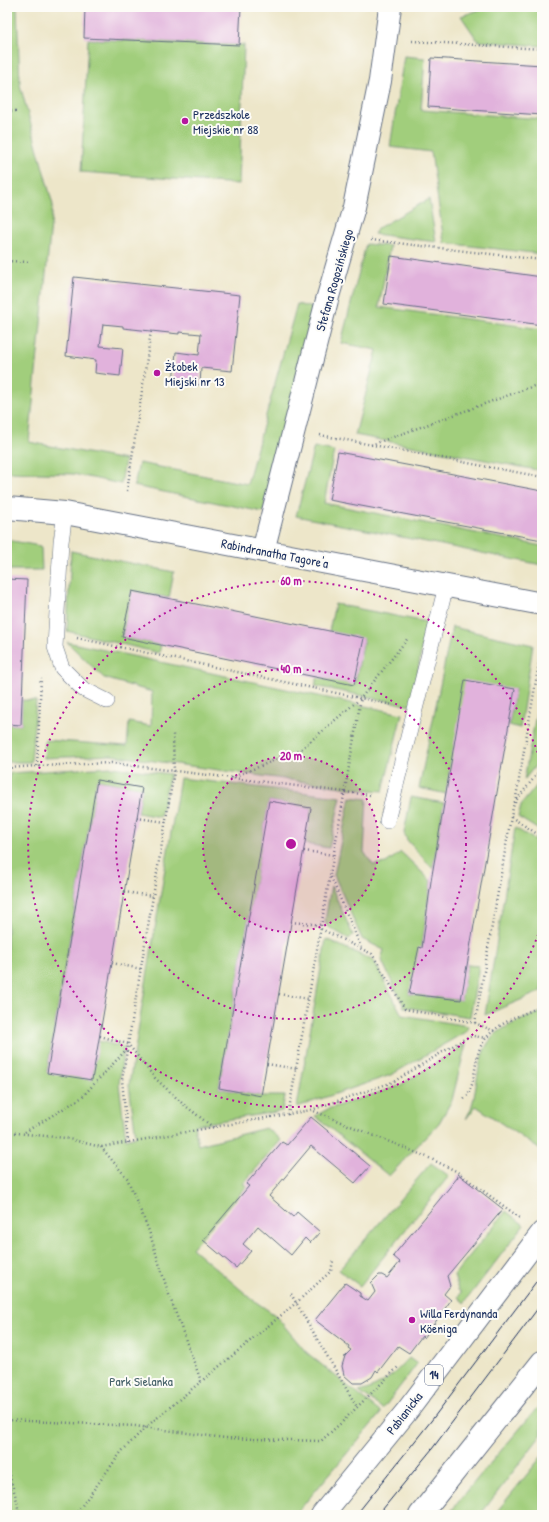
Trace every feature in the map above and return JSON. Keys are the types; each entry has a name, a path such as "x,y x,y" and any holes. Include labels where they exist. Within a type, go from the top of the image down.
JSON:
{"street":[{"name":"Stefana Rogozińskiego","path":"263,550 328,300 354,207 380,81 390,7"},
{"name":"Rabindranatha Tagore'a","path":"7,508 65,513 542,604"},
{"name":"Pabianicka","path":"322,1515 407,1411 541,1237"},
{"path":"420,1515 542,1362"}],"lane":[{"path":"65,513 61,542 55,647 62,668 83,689 108,701"},
{"path":"387,821 446,586"}],"path":[{"path":"536,7 542,13"},
{"path":"386,36 397,40 542,49"},
{"path":"7,111 18,111"},
{"path":"371,240 542,260"},
{"path":"7,261 31,262"},
{"path":"127,492 151,331"},
{"path":"371,445 542,383"},
{"path":"315,434 542,477"},
{"path":"55,633 414,710"},
{"path":"230,778 300,750 361,698 410,636"},
{"path":"475,1023 542,646"},
{"path":"288,1115 361,698"},
{"path":"128,1143 122,1080 174,772 173,733"},
{"path":"7,768 111,763 345,793 393,797"},
{"path":"514,803 542,768"},
{"path":"511,817 542,837"},
{"path":"137,818 166,822"},
{"path":"304,851 334,855"},
{"path":"330,876 361,948"},
{"path":"124,892 153,896"},
{"path":"291,922 322,925"},
{"path":"321,929 372,954 405,1009 475,1023 494,1031"},
{"path":"112,963 141,969"},
{"path":"279,994 309,999"},
{"path":"464,1099 470,1094 478,1054 486,1038 510,1020 542,1006"},
{"path":"100,1036 128,1044 155,1078 183,1104 214,1128"},
{"path":"7,1132 65,1138 101,1147 288,1115 311,1110 393,1082 466,1038 473,1036 486,1038"},
{"path":"25,1133 80,1098 127,1049"},
{"path":"267,1064 297,1069"},
{"path":"311,1110 427,1157 456,1171 521,1219 526,1216"},
{"path":"101,1147 128,1178 149,1231 168,1292 201,1381"},
{"path":"75,1515 122,1451 146,1427 296,1303 330,1271 333,1261"},
{"path":"291,1294 357,1407"},
{"path":"7,1420 146,1427 225,1438 321,1441 398,1366"},
{"path":"7,1468 17,1501 19,1515"}],"green space":[{"path":"7,7 17,7 20,85 53,205 29,442 125,460 121,484 73,474 7,472"},
{"path":"482,7 533,7 542,16 542,46 478,41 461,16 482,9"},
{"path":"88,39 244,45 239,184 81,172"},
{"path":"404,56 425,58 421,110 542,119 542,254 444,243 431,152 390,147"},
{"path":"429,199 436,242 374,234 378,228"},
{"path":"366,244 390,246 379,307 542,329 542,471 355,435 377,350 341,343"},
{"path":"297,304 316,309 263,512 134,486 139,463 247,484"},
{"path":"314,447 334,451 324,503 542,546 542,565 296,516"},
{"path":"7,540 40,546 42,570 7,570"},
{"path":"71,551 174,572 169,598 132,591 122,637 161,645 159,653 67,631"},
{"path":"335,604 426,622 412,706 315,686 317,677 355,684 364,639 329,631"},
{"path":"452,627 533,645 520,728 509,725 515,689 447,794 419,788"},
{"path":"67,642 402,714 383,791 348,788 111,755 44,758 45,740 127,746 129,722 151,726 152,692 104,678"},
{"path":"542,682 542,757 524,780"},
{"path":"22,700 36,701 31,762 7,762 7,724 21,725"},
{"name":"Park Sielanka","path":"112,767 170,774 160,817 138,813 142,788 97,780 47,1072 92,1080 98,1041 124,1047 119,1084 126,1139 136,1136 129,1085 180,778 341,797 329,848 305,844 311,808 269,801 219,1088 261,1096 285,1096 282,1111 194,1125 198,1145 266,1128 281,1140 243,1184 247,1186 192,1248 253,1300 275,1315 306,1352 381,1413 295,1515 7,1515 7,793 10,773"},
{"path":"542,779 542,832 518,817 521,805"},
{"path":"350,797 367,799 364,852 373,865 386,863 401,852 431,881 422,948 409,994 461,1000 467,965 479,966 470,1017 404,1007 381,959 384,950 362,939 334,875"},
{"path":"411,797 444,803 433,869 407,840 404,833"},
{"path":"515,828 542,844 542,991 485,1015"},
{"path":"331,886 353,935 349,939 327,926 325,921"},
{"path":"326,939 374,961 402,1015 468,1026 467,1031 391,1075 297,1107"},
{"path":"542,1012 542,1151 476,1106 466,1119 472,1107 482,1057 490,1040 507,1026"},
{"path":"466,1044 452,1100 439,1123 389,1176 315,1116 328,1109 399,1086"},
{"path":"431,1163 449,1176 360,1286 339,1270"},
{"path":"506,1211 524,1225 464,1303 458,1297 461,1292 458,1290 454,1275"},
{"path":"409,1358 417,1364 383,1409 359,1392 375,1387 387,1379"},
{"path":"542,1402 542,1434 480,1515 448,1515 471,1486"},
{"path":"542,1456 542,1515 494,1515"}],"building":[{"path":"85,7 241,7 239,45 84,38"},
{"path":"431,58 542,65 542,115 428,107"},
{"path":"391,256 542,277 542,325 384,304"},
{"path":"74,277 240,295 232,371 201,368 200,385 173,382 176,352 199,355 201,334 179,332 179,334 123,328 123,326 103,324 100,346 123,348 120,376 95,373 96,360 66,356"},
{"path":"338,452 542,491 542,540 329,500"},
{"path":"7,579 27,580 21,725 7,724"},
{"path":"132,591 364,638 354,685 122,637"},
{"path":"465,680 515,689 461,1000 409,994 419,947 422,948 431,881"},
{"path":"97,780 142,788 92,1080 47,1073"},
{"path":"269,801 311,808 261,1096 219,1088"},
{"path":"311,1117 370,1166 355,1183 311,1146 269,1196 293,1217 297,1212 320,1232 310,1243 305,1238 291,1255 258,1226 243,1244 251,1251 236,1268 203,1240 249,1186 246,1184 282,1142 287,1145"},
{"path":"458,1174 503,1209 447,1276 450,1286 444,1294 451,1300 424,1338 422,1336 409,1353 398,1346 378,1372 376,1370 372,1377 362,1383 353,1383 344,1375 342,1366 345,1356 351,1350 348,1348 349,1346 315,1320 345,1283 360,1293 360,1296 368,1301 375,1292 371,1283 379,1275 387,1278 400,1262 393,1256 458,1177"}],"tram line":[{"path":"356,1515 431,1421 542,1274"},
{"path":"378,1515 432,1449 542,1303"}],"place":[{"name":"Przedszkole Miejskie nr 88","path":"185,121"},
{"name":"Żłobek Miejski nr 13","path":"157,373"},
{"name":"Willa Ferdynanda Köeniga","path":"412,1320"}]}
